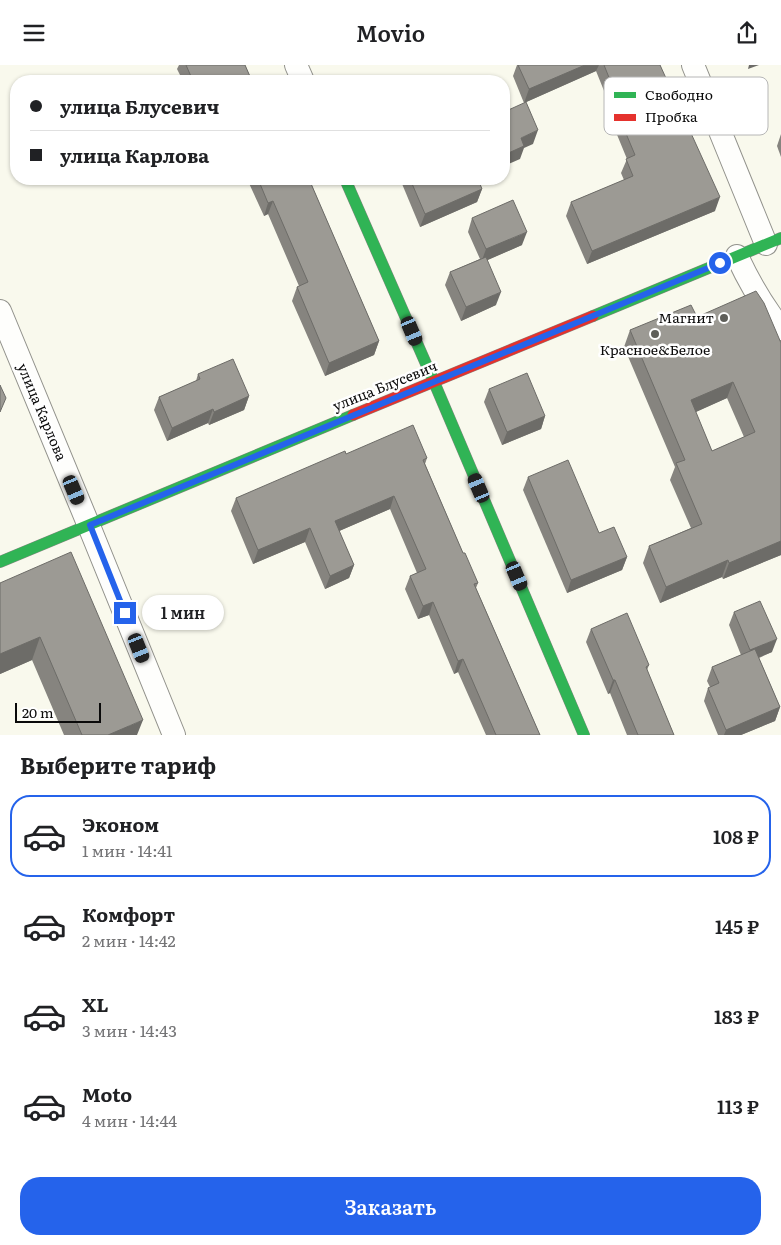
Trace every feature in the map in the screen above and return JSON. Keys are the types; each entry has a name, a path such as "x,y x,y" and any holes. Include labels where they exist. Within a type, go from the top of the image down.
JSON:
{"main road":[{"path":"348,185 434,382 584,735"},
{"name":"улица Блусевич","path":"0,563 774,241"}],"street":[{"path":"693,65 699,77"},
{"path":"725,135 774,241"},
{"path":"737,256 750,284 781,329"},
{"name":"улица Карлова","path":"0,311 90,525 174,735"}],"building":[{"path":"186,65 245,65 249,75 190,75"},
{"path":"518,65 585,65 529,89"},
{"path":"604,65 660,65 665,77 609,77"},
{"path":"526,102 538,130 521,138 524,146 510,152 510,109"},
{"path":"627,135 692,135 720,197 592,251 571,202 633,176 626,159 635,155"},
{"path":"260,185 312,185 379,341 329,363 297,287 308,282 273,201 268,203"},
{"path":"413,185 480,185 482,189 425,214"},
{"path":"513,200 527,232 486,249 472,218"},
{"path":"486,257 501,292 466,307 450,272"},
{"path":"756,291 764,303 781,343 781,541 729,563 728,560 666,587 649,546 702,524 676,463 685,460 630,330 691,305 697,317","holes":["733,382 755,432 712,451 691,400"]},
{"path":"233,359 249,396 214,412 213,409 172,428 159,397 200,379 198,374"},
{"path":"527,373 545,416 507,432 489,389"},
{"path":"0,385 6,398 0,412"},
{"path":"413,425 427,458 423,460 478,583 474,584 540,735 496,735 463,659 458,661 433,602 423,606 410,576 426,569 394,496 335,521 354,565 330,576 310,528 258,550 236,498 345,451 346,454"},
{"path":"568,460 599,533 614,527 627,557 571,580 528,477"},
{"path":"71,552 143,720 108,735 82,735 40,637 0,654 0,583"},
{"path":"760,601 777,639 750,650 734,612"},
{"path":"627,613 649,665 646,667 674,735 638,735 591,629"},
{"path":"755,649 780,707 726,730 708,688 719,683 712,667"}],"traffic: fast":[{"path":"348,185 434,382 584,735"},
{"path":"593,316 781,238"},
{"path":"0,562 353,415"}],"traffic: jam":[{"path":"353,415 593,316"}],"place":[{"name":"Магнит","path":"724,318"},
{"name":"Красное&Белое","path":"655,334"}],"route":[{"path":"125,613 90,525 720,263"}]}
